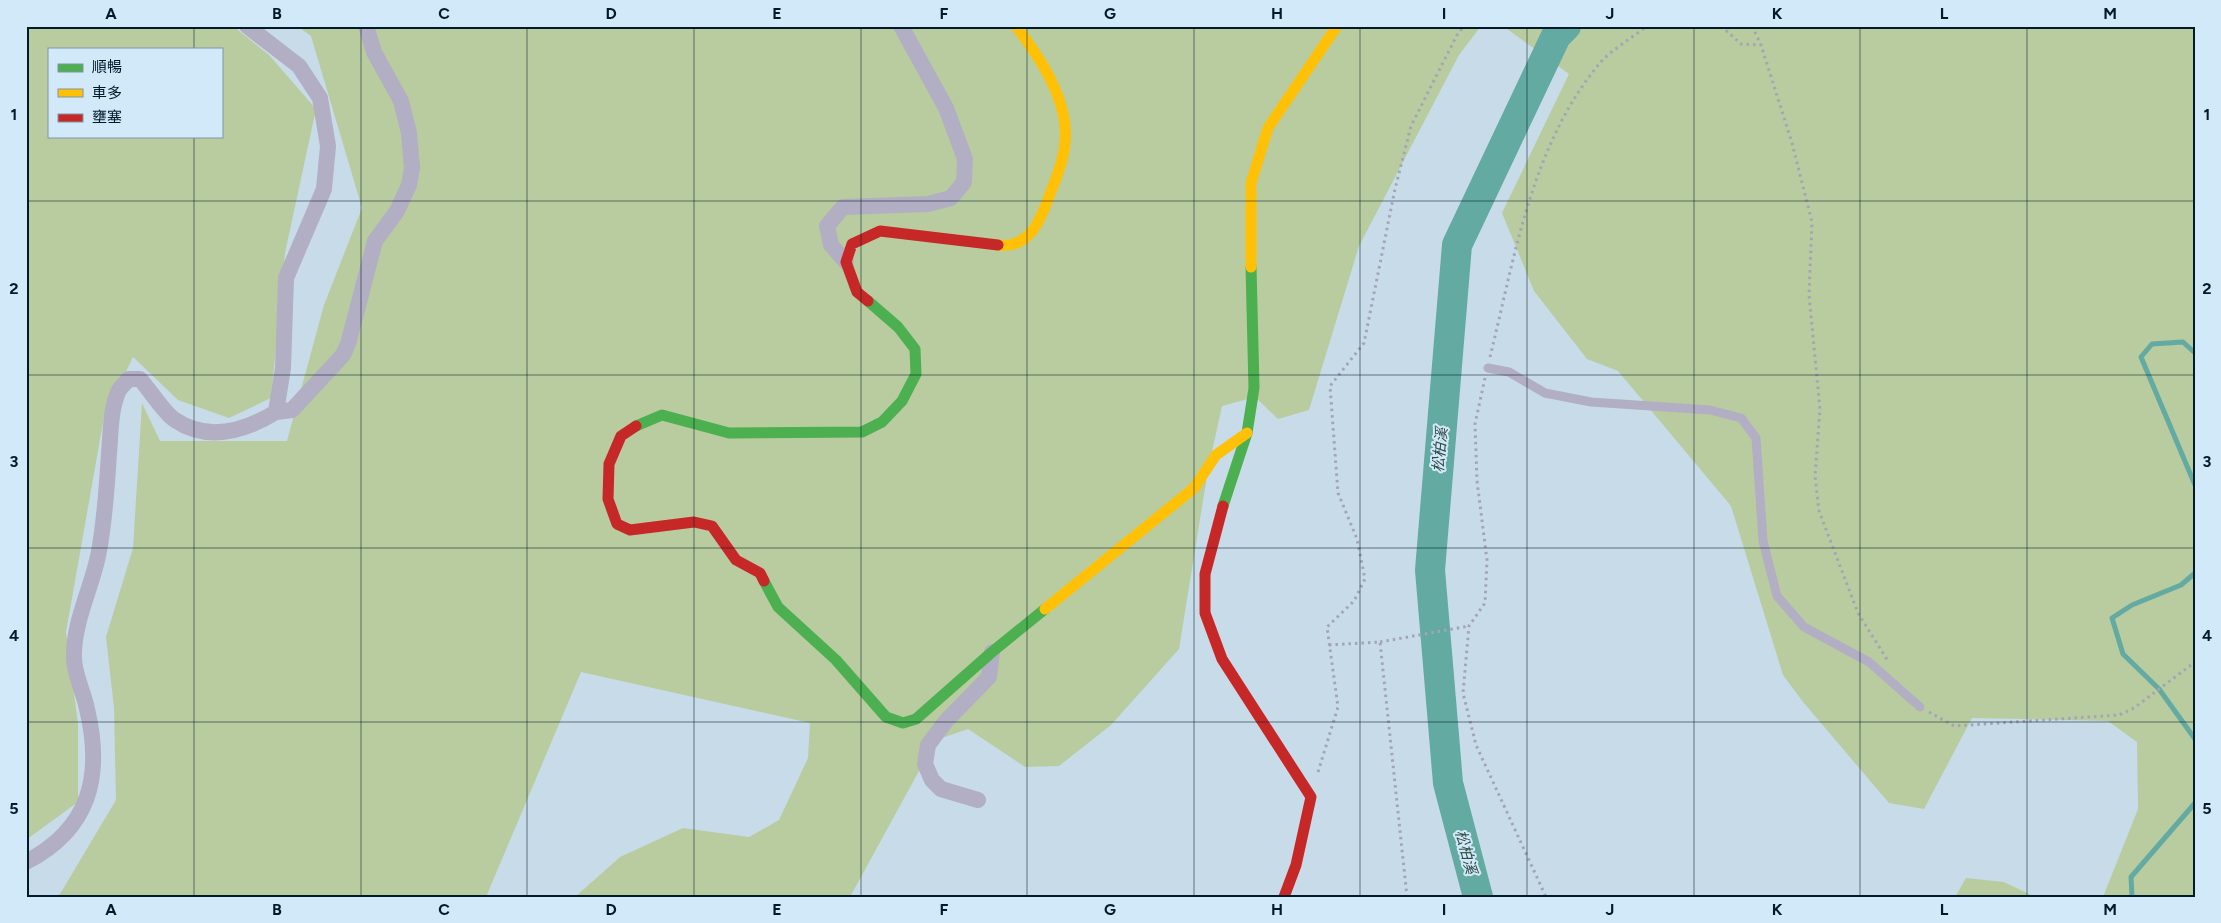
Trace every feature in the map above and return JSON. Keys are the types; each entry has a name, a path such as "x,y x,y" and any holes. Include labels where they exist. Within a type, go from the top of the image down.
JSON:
{"street":[{"path":"247,26 299,66 320,98 328,146 324,189 286,278 283,368 276,412"},
{"path":"26,862 69,832 87,802 93,771 93,744 88,710 74,659 76,632 99,553 106,502 112,415 120,390 129,379 140,379 174,420 198,431 226,433 257,423 276,412 292,410 343,356 348,344 374,241 397,211 408,185 412,168 410,133 401,101 374,52 366,26"},
{"path":"901,26 946,108 965,159 964,182 951,198 928,204 843,207 827,226 831,245 846,262 858,292 898,327 915,349 916,374 902,401 882,422 862,432 729,433 662,415 642,422 621,436 609,464 608,499 616,524 630,530 694,522 712,526 736,560 760,573 778,607 836,660 886,716 903,723 916,719 992,652 1194,488 1216,454 1247,433"},
{"path":"846,262 852,244 880,232 1004,246 1022,242 1038,227 1065,151 1063,109 1053,81 1035,50 1016,26"},
{"path":"1284,897 1296,865 1311,797 1222,659 1205,613 1205,574 1216,528 1247,433 1254,388 1251,183 1268,128 1336,26"},
{"path":"978,800 941,789 932,780 925,764 928,745 946,721 989,677 992,652"}],"lane":[{"path":"1488,368 1509,372 1545,393 1592,402 1710,410 1741,418 1756,438 1762,541 1777,596 1804,627 1869,662 1920,707"}],"path":[{"path":"1311,797 1338,707 1328,627 1354,601 1365,579 1357,539 1338,493 1330,386 1364,343 1395,189 1411,126 1457,35 1464,26"},
{"path":"1546,897 1476,746 1463,693 1469,626 1485,603 1486,560 1477,481 1475,424 1521,231 1537,176 1562,116 1600,63 1647,26"},
{"path":"1721,26 1741,44 1761,45"},
{"path":"1752,26 1761,45 1792,143 1812,222 1810,294 1820,409 1815,476 1818,511 1858,613 1892,667"},
{"path":"1329,645 1380,642 1469,626"},
{"path":"1380,642 1407,897"},
{"path":"1920,707 1954,726 2119,715 2134,708 2195,662"}],"green space":[{"path":"26,26 233,26 269,55 316,109 285,253 271,398 229,418 178,400 133,357 104,417 66,632 78,724 78,802 26,840"},
{"path":"297,26 1481,26 1459,55 1359,246 1309,410 1278,419 1255,397 1222,406 1208,470 1179,649 1111,725 1059,766 1025,767 968,729 936,740 850,897 575,897 620,857 683,828 749,837 779,820 808,758 810,723 581,672 486,897 53,897 60,894 116,800 114,708 106,637 133,548 142,403 160,441 287,441 324,305 362,208 311,36"},
{"path":"1503,26 2195,26 2195,897 2103,897 2138,809 2137,742 2108,721 1972,718 1924,809 1889,803 1803,702 1783,675 1731,506 1618,371 1587,359 1534,291 1502,213 1569,74"},
{"path":"1966,878 2004,882 2035,897 1955,897"}],"waterway":[{"name":"松柏溪","path":"1478,897 1448,783 1430,570 1457,245 1556,36 1566,26"},
{"path":"2195,353 2183,342 2152,344 2141,357 2195,485"},
{"path":"2195,573 2181,585 2132,605 2112,618 2123,654 2159,689 2195,739"},
{"path":"2132,897 2131,877 2195,803"}],"traffic: fast":[{"path":"1223,506 1247,433 1254,388 1251,267"},
{"path":"636,426 662,415 729,433 862,432 882,422 902,401 916,374 915,349 898,327 868,301"},
{"path":"764,581 778,607 836,660 886,717 903,723 916,719 992,652 1045,609"}],"traffic: slow":[{"path":"998,245 1009,245 1019,242 1033,230 1043,213 1054,184 1065,145 1065,124 1060,101 1038,57 1016,26"},
{"path":"1251,267 1251,183 1268,128 1337,26"},
{"path":"1045,609 1194,488 1216,455 1247,433"}],"traffic: jam":[{"path":"868,301 857,292 846,262 852,244 880,231 998,245"},
{"path":"636,426 621,436 609,464 608,499 617,524 630,530 694,522 712,526 736,560 760,573 764,581"},
{"path":"1223,506 1205,574 1205,613 1222,659 1311,797 1296,865 1284,897"}]}
